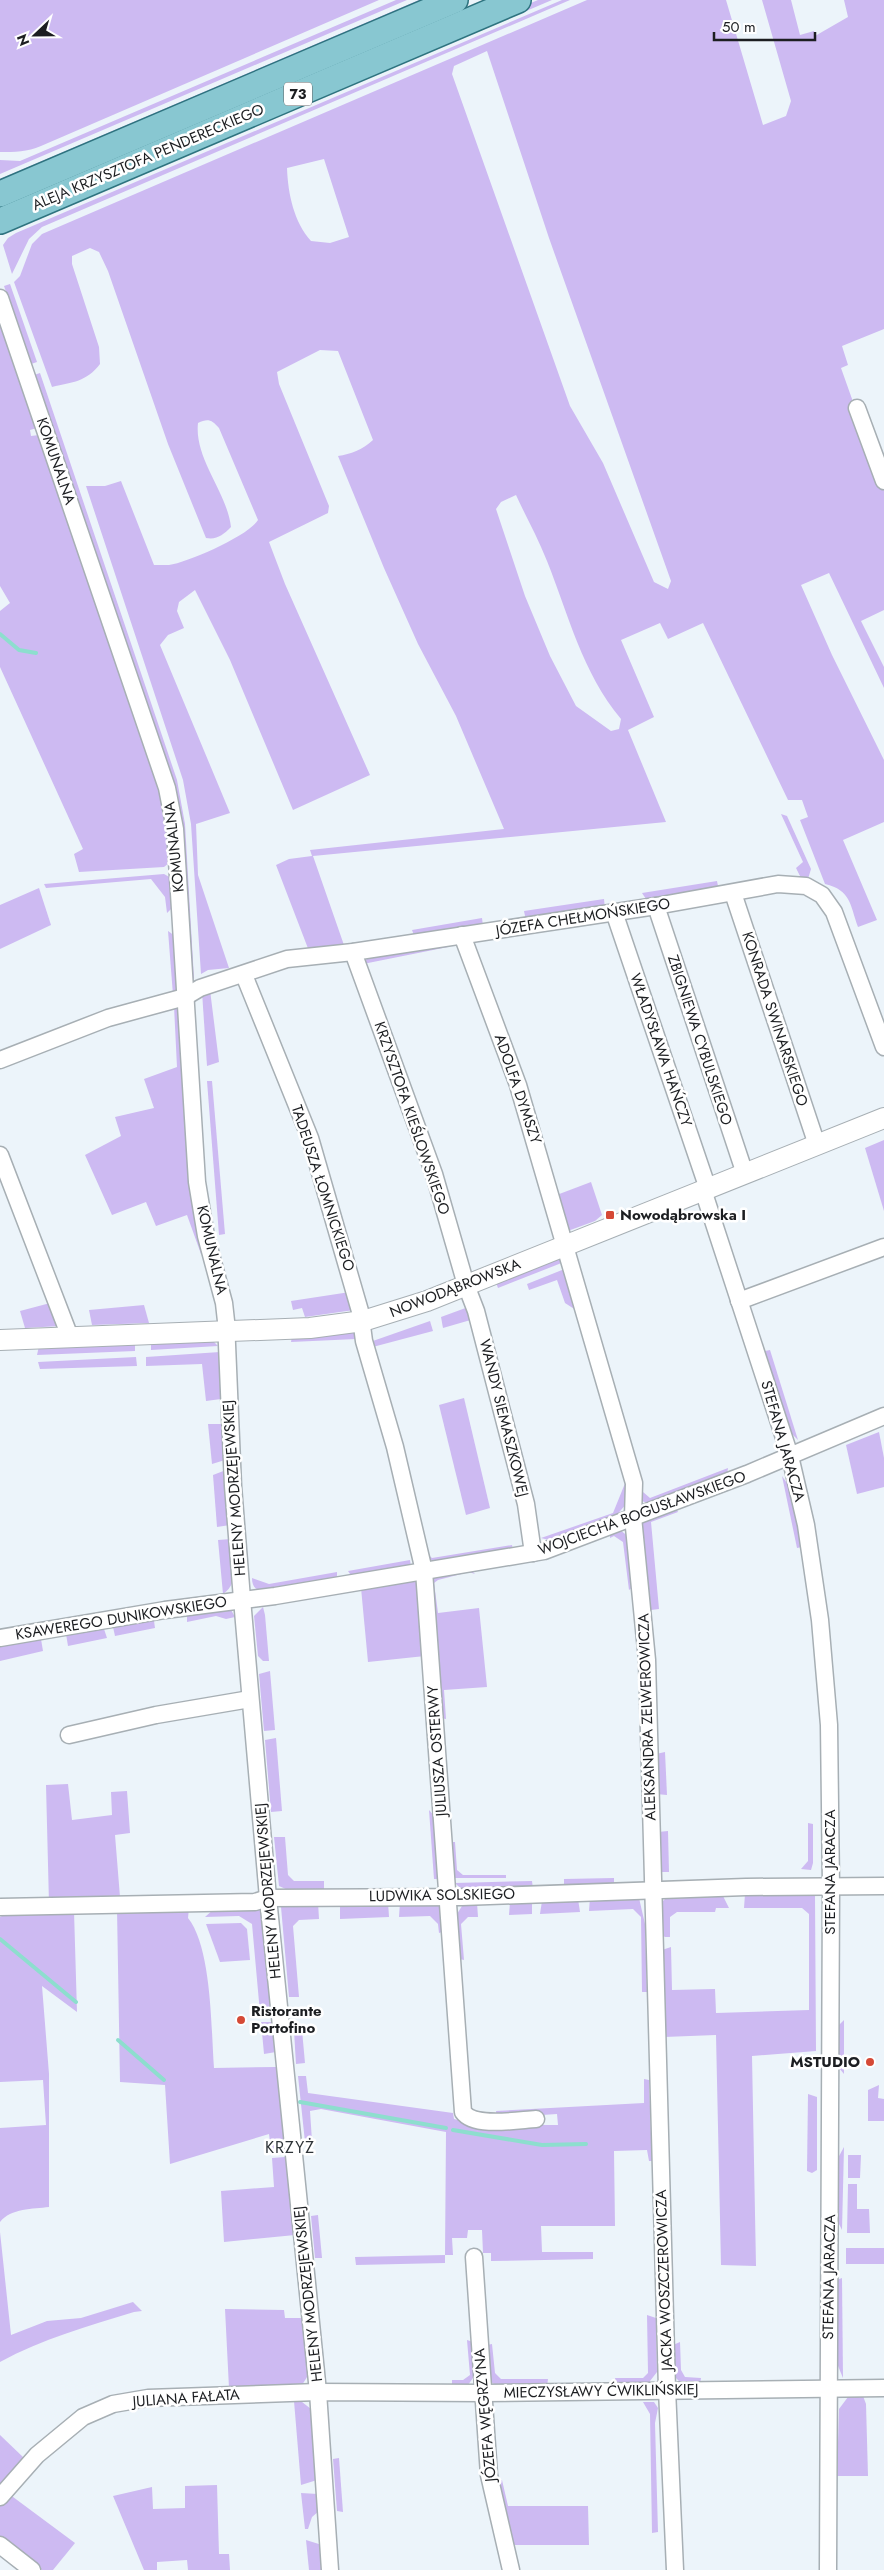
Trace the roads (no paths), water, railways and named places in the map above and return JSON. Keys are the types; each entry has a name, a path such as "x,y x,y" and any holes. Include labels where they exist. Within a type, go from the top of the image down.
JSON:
{"main road":[{"name":"ALEJA KRZYSZTOFA PENDERECKIEGO","path":"0,194 455,0"},
{"name":"ALEJA KRZYSZTOFA PENDERECKIEGO","path":"0,221 518,0"}],"street":[{"name":"KOMUNALNA","path":"0,298 167,788 175,829 197,1182 206,1236 224,1303 227,1331"},
{"path":"857,408 884,481"},
{"name":"JÓZEFA CHEŁMOŃSKIEGO","path":"0,1060 108,1018 185,997 200,988 287,959 353,952 656,906 778,884 806,886 822,895 834,912 884,1046"},
{"name":"KONRADA SWINARSKIEGO","path":"733,893 817,1145"},
{"name":"ZBIGNIEWA CYBULSKIEGO","path":"656,906 745,1174"},
{"name":"WŁADYSŁAWA HAŃCZY","path":"614,912 706,1190"},
{"name":"ADOLFA DYMSZY","path":"462,935 518,1085 565,1246"},
{"name":"KRZYSZTOFA KIEŚLOWSKIEGO","path":"353,952 434,1174 466,1285"},
{"name":"TADEUSZA ŁOMNICKIEGO","path":"244,974 310,1138 363,1321"},
{"name":"NOWODĄBROWSKA","path":"0,1340 310,1328 363,1321 427,1301 884,1118"},
{"path":"0,1155 70,1337"},
{"name":"STEFANA JARACZA","path":"706,1190 739,1302 790,1456 806,1525 820,1620 829,1725 831,1887 828,2570"},
{"name":"ALEKSANDRA ZELWEROWICZA","path":"565,1246 634,1483 633,1517 647,1660 660,2139"},
{"path":"739,1302 884,1247"},
{"name":"WANDY SIEMASZKOWEJ","path":"466,1285 476,1311 507,1426 526,1504 533,1553"},
{"name":"JULIUSZA OSTERWY","path":"363,1321 364,1341 395,1447 424,1571 463,2112 467,2118 478,2122 536,2120"},
{"name":"HELENY MODRZEJEWSKIEJ","path":"227,1331 227,1377 250,1699 268,1898 318,2392 330,2570"},
{"name":"WOJCIECHA BOGUSŁAWSKIEGO","path":"242,1599 544,1551 790,1456 884,1416"},
{"name":"KSAWEREGO DUNIKOWSKIEGO","path":"0,1638 242,1599"},
{"path":"69,1735 156,1715 250,1699"},
{"name":"LUDWIKA SOLSKIEGO","path":"0,1907 255,1902 268,1898 446,1895 462,1897 653,1890 884,1886"},
{"name":"JACKA WOSZCZEROWICZA","path":"660,2139 667,2390 675,2570"},
{"name":"JÓZEFA WĘGRZYNA","path":"474,2257 489,2475 511,2570"},
{"name":"MIECZYSŁAWY ĆWIKLIŃSKIEJ","path":"318,2392 482,2393 884,2388"},
{"name":"JULIANA FAŁATA","path":"0,2498 37,2455 64,2431 83,2417 113,2404 148,2398 318,2392"},
{"path":"0,2545 32,2570"}],"waterway":[{"path":"0,634 19,650 36,653"},
{"path":"0,1939 76,2002"},
{"path":"118,2040 164,2080"},
{"path":"300,2102 446,2128"},
{"path":"453,2130 542,2145 586,2144"}],"place":[{"name":"Nowodąbrowska I","path":"610,1215"},
{"name":"Ristorante Portofino","path":"241,2020"},
{"name":"MSTUDIO","path":"870,2062"}],"district":[{"name":"KRZYŻ","path":"290,2147"}]}
